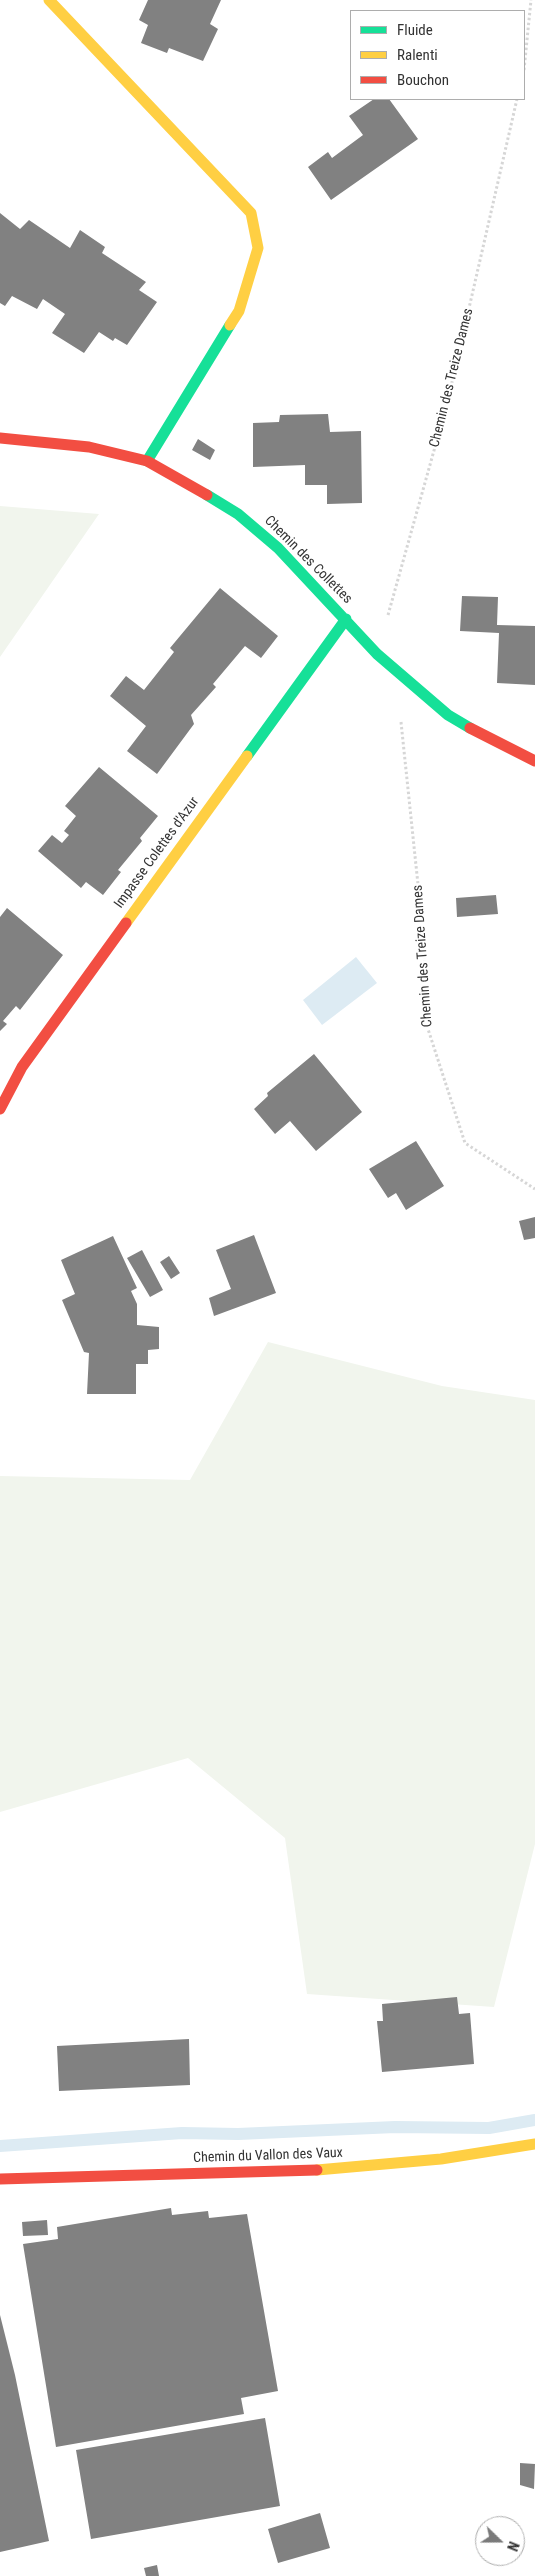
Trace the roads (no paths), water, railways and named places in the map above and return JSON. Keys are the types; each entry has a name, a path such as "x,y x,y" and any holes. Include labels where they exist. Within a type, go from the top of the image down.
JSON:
{"street":[{"path":"49,0 251,213 258,248 239,311 147,461"},
{"name":"Chemin des Collettes","path":"0,438 89,447 147,461 238,514 278,548 377,654 407,682 448,715 493,741 535,761"},
{"name":"Impasse Colettes d'Azur","path":"0,1109 22,1067 346,619"},
{"name":"Chemin du Vallon des Vaux","path":"0,2179 345,2169 441,2159 535,2144"}],"waterway":[{"path":"0,2146 182,2133 238,2134 395,2127 489,2128 535,2120"}]}
